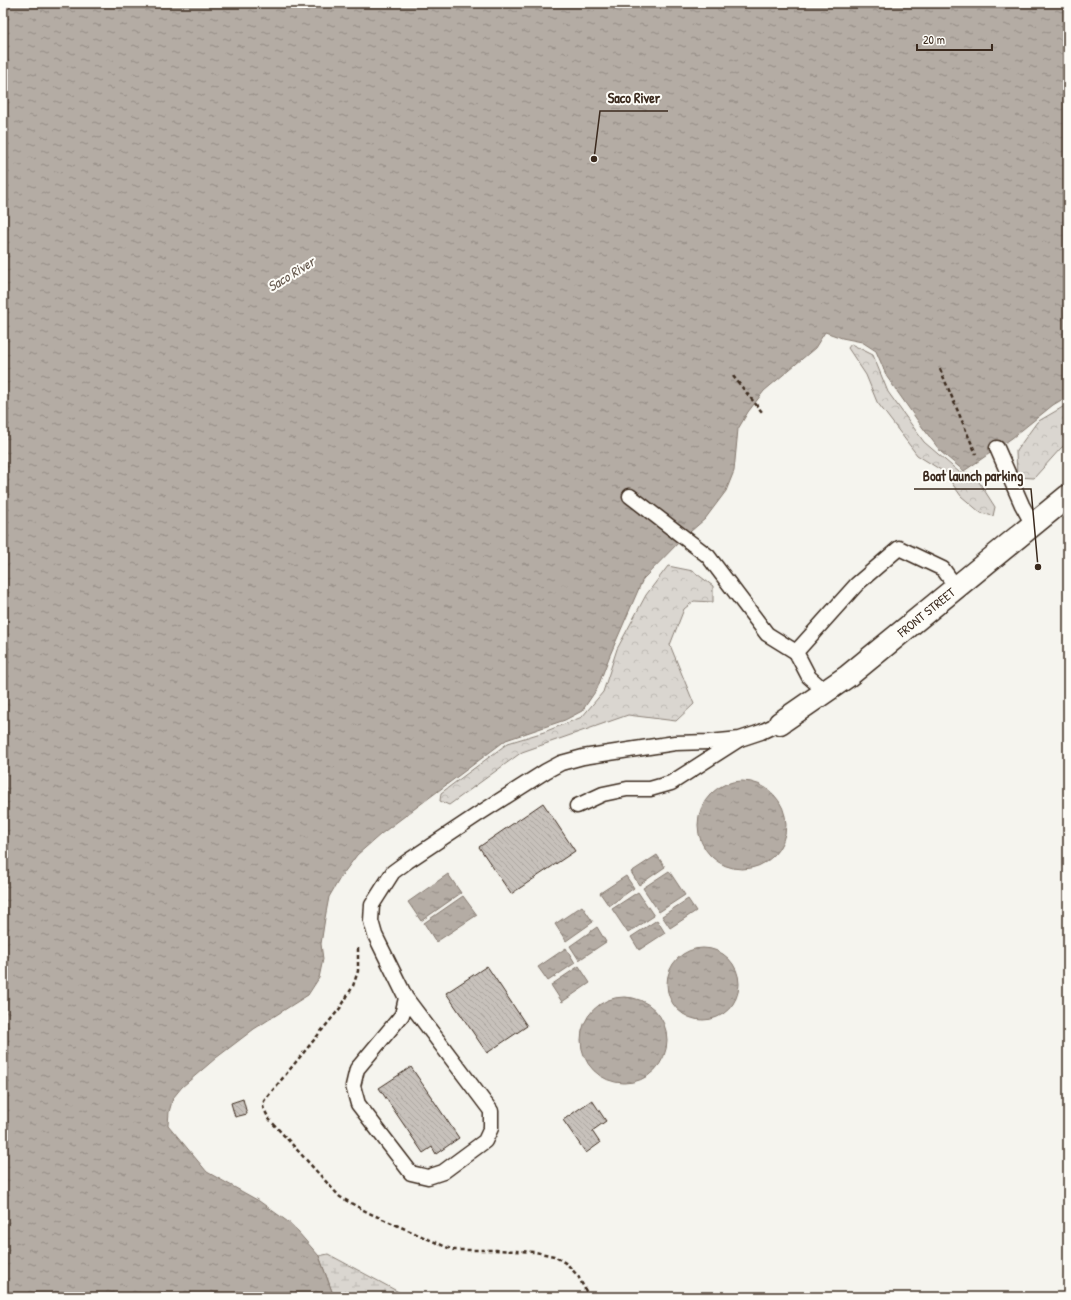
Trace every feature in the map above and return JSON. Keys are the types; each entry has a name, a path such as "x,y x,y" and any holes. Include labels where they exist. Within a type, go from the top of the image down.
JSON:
{"street":[{"name":"FRONT STREET","path":"780,723 848,676 1068,496"}],"lane":[{"path":"997,448 1022,505 1033,525"},
{"path":"630,496 708,556 767,634 796,652 809,677 826,692"},
{"path":"796,652 857,584 899,548 943,569 956,587"},
{"path":"406,998 402,1015 357,1069 353,1086 358,1104 411,1174 428,1177 443,1172 485,1141 491,1128 491,1111 406,998 375,935 371,921 372,906 377,895 393,872 540,775 562,763 583,757 675,743 740,739 761,732 780,723"},
{"path":"577,806 603,794 627,789 650,789 671,783 740,739"}],"path":[{"path":"940,369 977,455"},
{"path":"733,376 762,412"}],"green space":[{"path":"851,344 873,355 888,392 924,442 959,472 974,474 995,507 993,516 981,513 961,496 944,472 917,455 877,402 866,375 848,348"},
{"path":"1068,404 1068,443 1061,448 1034,478 1017,477 1016,451 1037,422"},
{"path":"668,566 693,571 713,586 713,602 694,601 684,609 670,645 694,704 676,721 628,715 522,752 449,805 440,801 441,793 508,743 544,732 582,717 603,692 617,649 646,595"},
{"path":"328,1254 408,1297 334,1297 319,1256"}],"water":[{"path":"3,3 1068,3 1068,396 1053,405 1012,438 964,471 941,452 920,424 887,377 876,351 862,342 842,338 825,332 815,348 764,391 748,412 738,429 734,471 726,491 705,519 683,538 643,579 597,689 582,711 565,720 506,740 381,834 357,855 340,878 329,897 321,944 323,959 319,978 308,995 254,1029 216,1058 182,1087 173,1098 169,1112 168,1125 207,1172 259,1201 291,1224 319,1256 334,1297 3,1297"},
{"path":"742,781 759,785 773,794 782,808 786,825 782,842 773,856 759,865 742,869 725,865 711,856 702,842 698,825 702,808 711,794 725,785"},
{"path":"657,855 665,867 639,885 631,872"},
{"path":"669,871 685,895 659,912 643,888"},
{"path":"448,874 461,893 421,921 408,902"},
{"path":"626,876 634,888 609,906 600,893"},
{"path":"638,892 654,916 628,933 612,909"},
{"path":"463,896 477,915 436,942 424,923"},
{"path":"688,899 696,911 670,928 662,916"},
{"path":"582,906 593,922 566,941 555,924"},
{"path":"657,920 665,933 639,950 631,937"},
{"path":"597,927 606,942 579,960 570,946"},
{"path":"566,948 575,963 548,981 538,967"},
{"path":"696,948 710,948 729,958 739,977 739,991 729,1010 710,1020 696,1020 677,1010 667,991 667,977 677,958"},
{"path":"579,966 590,983 562,1002 551,985"},
{"path":"616,997 632,997 641,1000 655,1009 664,1023 667,1032 667,1048 664,1057 655,1071 641,1080 632,1083 616,1083 600,1076 593,1071 588,1064 581,1048 581,1032 588,1016 593,1009 600,1004"}],"building":[{"path":"543,803 575,851 511,894 479,847"},
{"path":"487,966 527,1026 487,1053 446,993"},
{"path":"411,1067 459,1138 436,1154 432,1147 423,1153 379,1088"},
{"path":"243,1099 247,1114 235,1117 231,1103"},
{"path":"592,1100 606,1121 592,1131 600,1143 586,1153 563,1120"}],"place":[{"name":"Saco River","path":"594,159"},
{"name":"Boat launch parking","path":"1038,567"}]}
